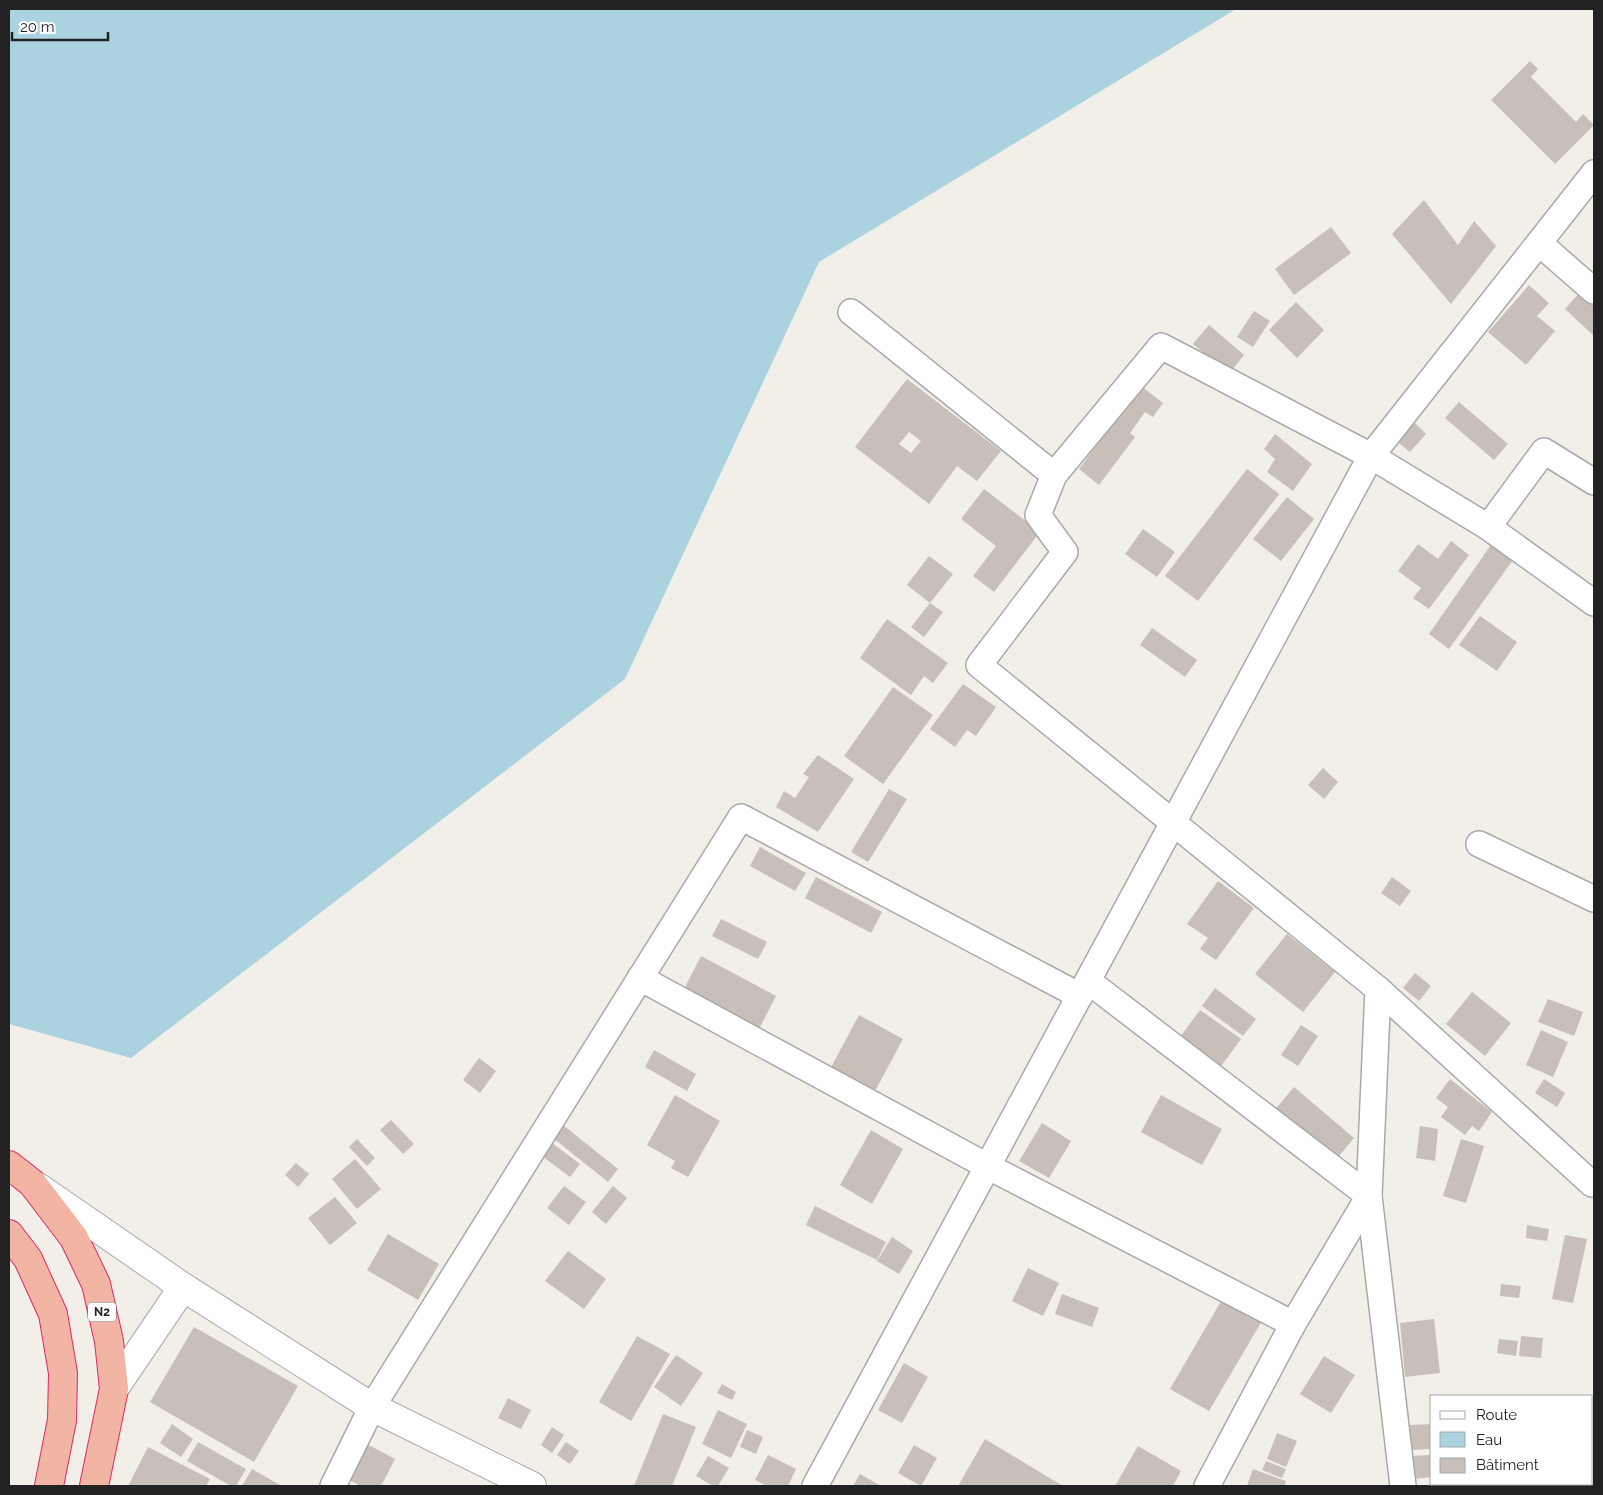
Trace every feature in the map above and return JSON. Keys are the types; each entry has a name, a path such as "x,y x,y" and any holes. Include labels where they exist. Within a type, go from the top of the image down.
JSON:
{"highway":[{"name":"N2","path":"9,1165 32,1183 74,1238 96,1284 109,1342 114,1389 94,1486"},
{"path":"9,1234 28,1259 53,1314 63,1373 62,1420 49,1486"}],"street":[{"path":"815,1486 1371,456 1594,173"},
{"path":"1539,243 1594,291"},
{"path":"851,312 1054,475"},
{"path":"1592,1184 1378,989 979,665 1065,552 1038,515 1054,475 1161,346 1371,456 1488,527 1594,603"},
{"path":"1488,527 1544,451 1594,482"},
{"path":"333,1486 372,1406 741,817 1084,988 1369,1196"},
{"path":"1479,844 1594,899"},
{"path":"640,978 988,1166 1293,1324"},
{"path":"1378,989 1369,1196 1403,1486"},
{"path":"32,1183 183,1287 372,1406 532,1486"},
{"path":"1207,1486 1293,1324 1369,1196"},
{"path":"114,1389 183,1287"}],"water":[{"path":"9,9 1236,9 819,262 625,679 131,1058 9,1024"}],"building":[{"path":"1530,61 1538,69 1531,77 1576,122 1583,114 1594,125 1555,164 1491,100"},
{"path":"1424,200 1458,245 1474,221 1496,246 1451,304 1392,234"},
{"path":"1331,227 1351,253 1294,295 1275,269"},
{"path":"1529,285 1549,303 1537,316 1555,331 1526,365 1488,332"},
{"path":"1580,292 1594,305 1594,336 1565,309"},
{"path":"1296,302 1324,330 1297,358 1269,330"},
{"path":"1254,311 1270,321 1253,347 1237,337"},
{"path":"1209,325 1244,355 1229,374 1193,344"},
{"path":"907,379 1001,451 977,481 957,466 929,504 855,447","holes":["909,432 921,441 911,453 899,444"]},
{"path":"1141,386 1163,403 1153,417 1145,412 1130,433 1135,437 1099,485 1079,469"},
{"path":"1459,402 1508,444 1494,460 1445,418"},
{"path":"1415,423 1426,434 1410,452 1398,442"},
{"path":"1275,434 1312,464 1293,491 1267,472 1275,459 1264,449"},
{"path":"1247,469 1279,494 1198,601 1165,576"},
{"path":"984,489 1040,532 994,592 973,576 996,546 961,519"},
{"path":"1287,497 1314,519 1281,561 1253,539"},
{"path":"1143,529 1175,552 1157,577 1125,554"},
{"path":"1451,541 1469,555 1429,609 1413,598 1421,588 1398,571 1418,544 1438,559"},
{"path":"1493,542 1515,557 1449,649 1429,634"},
{"path":"929,556 953,574 930,603 907,585"},
{"path":"930,603 943,612 924,637 911,627"},
{"path":"1480,616 1517,642 1497,671 1459,645"},
{"path":"887,619 948,663 933,683 924,676 911,695 860,658"},
{"path":"1152,628 1197,660 1185,677 1140,645"},
{"path":"963,684 996,707 976,736 967,730 955,747 930,729"},
{"path":"893,687 933,715 883,784 844,756"},
{"path":"818,755 854,779 818,832 776,807 784,791 795,798 809,777 803,774"},
{"path":"1323,768 1338,782 1324,799 1308,785"},
{"path":"889,789 907,799 868,862 851,852"},
{"path":"760,847 806,873 795,891 750,866"},
{"path":"816,877 882,912 871,933 805,898"},
{"path":"1392,877 1411,891 1400,906 1381,893"},
{"path":"1218,881 1254,908 1216,960 1200,949 1208,938 1187,924"},
{"path":"721,919 767,942 758,959 712,936"},
{"path":"1287,934 1335,972 1303,1012 1255,974"},
{"path":"701,956 776,996 759,1029 684,989"},
{"path":"1415,973 1431,986 1419,1001 1403,988"},
{"path":"1215,988 1256,1019 1243,1036 1202,1006"},
{"path":"1472,992 1511,1023 1485,1056 1446,1024"},
{"path":"1548,999 1583,1012 1574,1036 1538,1022"},
{"path":"1200,1010 1241,1039 1219,1069 1178,1040"},
{"path":"859,1015 903,1039 874,1093 828,1073"},
{"path":"1301,1025 1318,1036 1298,1066 1281,1055"},
{"path":"1541,1030 1568,1042 1553,1077 1526,1065"},
{"path":"654,1050 696,1074 687,1091 645,1067"},
{"path":"479,1058 496,1071 480,1093 463,1080"},
{"path":"1450,1079 1492,1112 1479,1131 1472,1126 1465,1135 1441,1117 1448,1107 1436,1098"},
{"path":"1544,1079 1565,1093 1557,1107 1535,1093"},
{"path":"1294,1087 1354,1138 1334,1162 1274,1111"},
{"path":"675,1095 720,1121 688,1177 671,1168 675,1161 647,1145"},
{"path":"1161,1095 1222,1129 1202,1165 1141,1132"},
{"path":"391,1120 414,1144 403,1154 380,1130"},
{"path":"1042,1123 1071,1141 1049,1178 1019,1161"},
{"path":"563,1125 618,1169 608,1182 553,1138"},
{"path":"1420,1126 1438,1129 1435,1161 1416,1158"},
{"path":"871,1130 903,1149 872,1204 840,1185"},
{"path":"357,1139 375,1158 367,1166 349,1147"},
{"path":"1461,1139 1484,1146 1466,1203 1443,1196"},
{"path":"552,1143 580,1164 570,1177 542,1156"},
{"path":"355,1159 381,1189 357,1209 332,1179"},
{"path":"296,1163 309,1174 298,1187 285,1175"},
{"path":"564,1186 586,1202 569,1225 547,1208"},
{"path":"613,1186 627,1198 606,1224 592,1212"},
{"path":"335,1197 357,1223 330,1245 308,1218"},
{"path":"815,1206 886,1242 877,1260 806,1225"},
{"path":"1527,1225 1549,1229 1547,1241 1526,1238"},
{"path":"388,1234 439,1264 418,1300 367,1270"},
{"path":"1565,1235 1587,1239 1573,1303 1552,1299"},
{"path":"892,1237 913,1251 899,1274 877,1261"},
{"path":"568,1251 606,1279 584,1309 545,1281"},
{"path":"1028,1268 1059,1283 1043,1316 1012,1301"},
{"path":"1501,1284 1521,1286 1519,1298 1500,1296"},
{"path":"1227,1291 1266,1314 1209,1411 1170,1389"},
{"path":"1062,1294 1099,1308 1092,1327 1055,1314"},
{"path":"1434,1319 1440,1373 1405,1377 1400,1323"},
{"path":"194,1327 298,1386 254,1462 150,1402"},
{"path":"637,1336 670,1354 631,1421 599,1402"},
{"path":"1521,1336 1543,1338 1541,1358 1519,1356"},
{"path":"1499,1339 1518,1341 1516,1356 1497,1353"},
{"path":"676,1355 703,1373 681,1406 654,1387"},
{"path":"1324,1356 1355,1375 1331,1413 1300,1394"},
{"path":"904,1363 928,1377 902,1423 878,1410"},
{"path":"722,1384 736,1392 732,1400 717,1393"},
{"path":"508,1398 531,1410 521,1429 498,1418"},
{"path":"718,1410 747,1424 731,1458 702,1444"},
{"path":"663,1414 696,1427 672,1486 634,1486"},
{"path":"172,1424 193,1439 181,1457 160,1443"},
{"path":"1430,1424 1430,1449 1409,1450 1408,1425"},
{"path":"552,1427 564,1435 552,1453 541,1445"},
{"path":"747,1430 763,1437 756,1454 740,1447"},
{"path":"1277,1433 1297,1441 1286,1467 1267,1459"},
{"path":"985,1439 1063,1486 958,1486"},
{"path":"198,1442 246,1469 236,1486 231,1486 187,1461"},
{"path":"566,1442 579,1451 570,1464 557,1455"},
{"path":"367,1444 395,1459 381,1486 361,1486 349,1480"},
{"path":"914,1445 937,1458 921,1486 898,1473"},
{"path":"1138,1446 1181,1471 1173,1486 1115,1486"},
{"path":"148,1447 210,1479 206,1486 128,1486"},
{"path":"768,1455 796,1469 788,1486 767,1486 755,1480"},
{"path":"1430,1455 1430,1477 1413,1479 1410,1456"},
{"path":"708,1456 729,1468 718,1486 713,1486 696,1476"},
{"path":"1266,1461 1286,1469 1282,1478 1262,1470"},
{"path":"252,1469 282,1486 242,1486"},
{"path":"1253,1469 1286,1481 1284,1486 1247,1486"},
{"path":"860,1474 881,1486 853,1486"}]}
